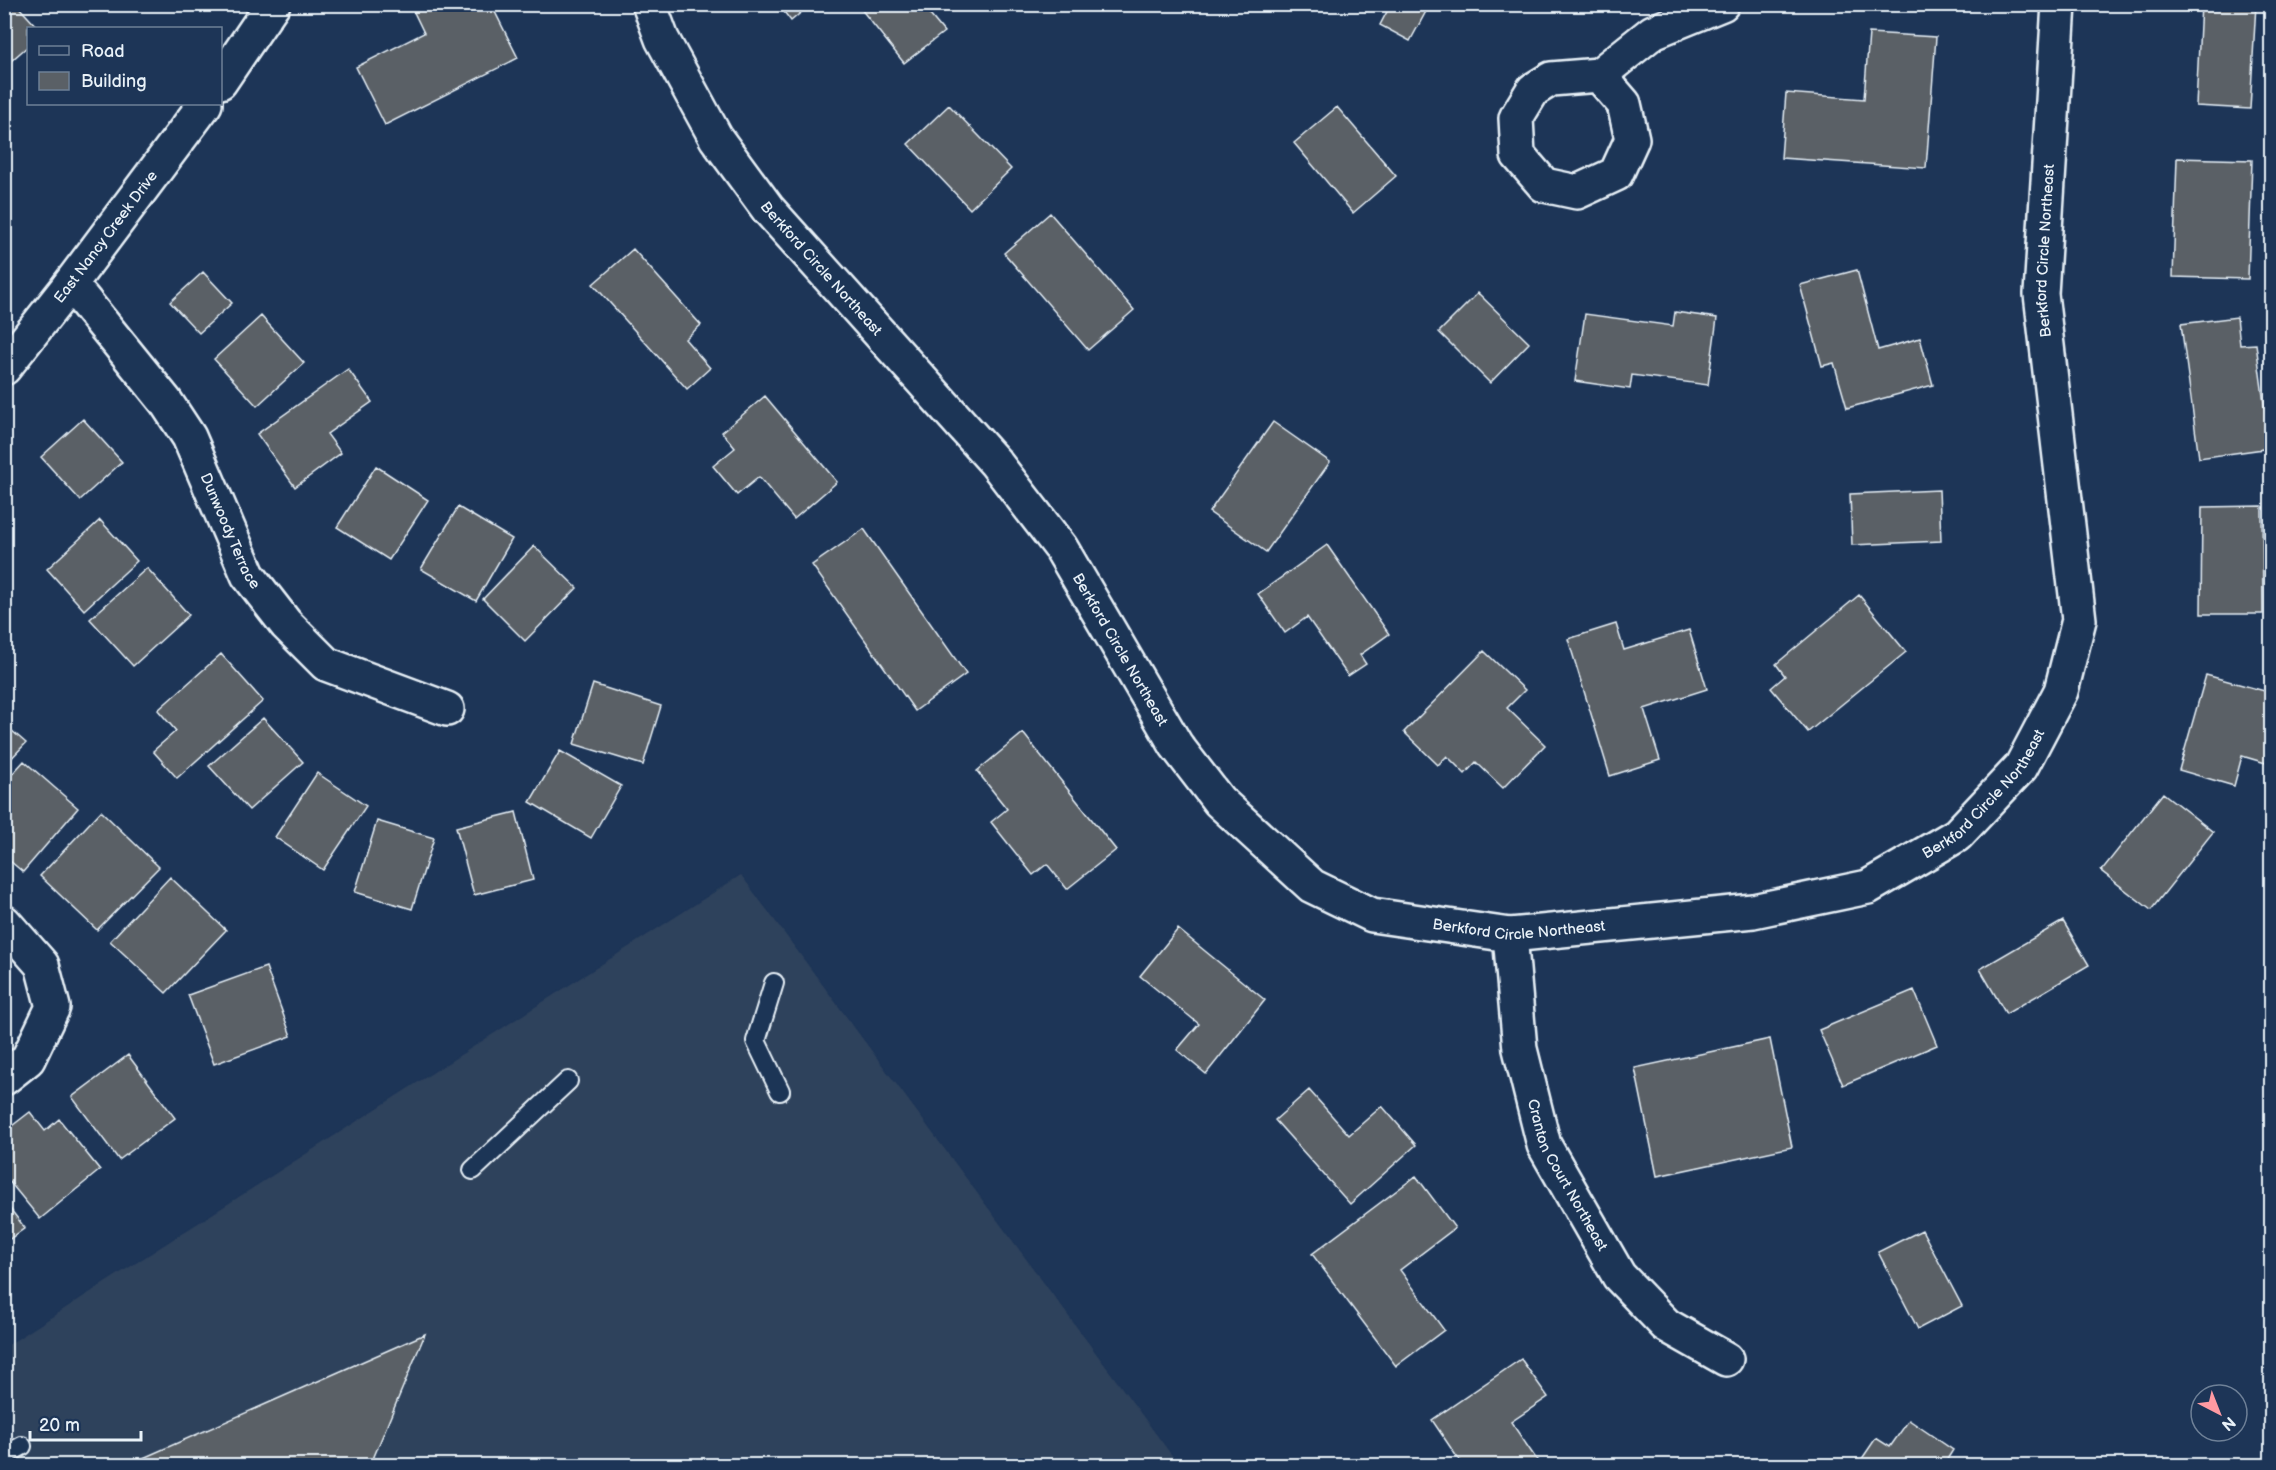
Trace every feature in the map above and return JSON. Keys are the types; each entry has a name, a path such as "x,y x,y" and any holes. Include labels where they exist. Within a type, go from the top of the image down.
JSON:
{"street":[{"path":"222,79 273,4"},
{"name":"Berkford Circle Northeast","path":"649,4 662,39 716,138 768,209 995,462 1061,548 1176,745 1219,801 1312,886 1372,915 1510,934 1753,911 1868,887 1957,835 2021,767 2061,691 2079,620 2041,294 2059,4"},
{"path":"1599,75 1653,32 1722,4"},
{"name":"East Nancy Creek Drive","path":"4,368 68,287 204,105"},
{"name":"Dunwoody Terrace","path":"68,287 82,298 166,402 189,437 248,575 286,624 326,664 447,709"},
{"path":"4,922 42,965 53,1007 28,1059 4,1078"},
{"name":"Cranton Court Northeast","path":"1510,934 1520,1048 1544,1145 1619,1276 1666,1325 1726,1359"}],"lane":[{"path":"774,983 756,1041 780,1091"},
{"path":"473,1170 568,1081"},
{"path":"4,1456 22,1446"}],"shaded area":[{"path":"741,875 1179,1465 5,1466 5,1347"}],"building":[{"path":"4,4 16,4 37,27 27,27 27,47 4,67"},
{"path":"410,4 491,4 518,58 385,125 356,67 424,33"},
{"path":"778,4 811,4 791,21"},
{"path":"857,4 921,4 944,32 904,63"},
{"path":"1391,4 1430,4 1410,41 1380,25"},
{"path":"2201,4 2256,4 2250,109 2196,106"},
{"path":"1869,33 1936,37 1926,168 1781,158 1786,93 1864,99"},
{"path":"949,105 1011,169 970,209 908,144"},
{"path":"1337,107 1396,176 1353,213 1294,143"},
{"path":"2177,158 2252,160 2248,279 2173,277"},
{"path":"1050,213 1134,310 1088,350 1004,253"},
{"path":"633,249 701,325 685,339 710,368 687,389 593,284"},
{"path":"1857,270 1878,350 1920,338 1933,385 1847,408 1834,363 1822,366 1800,285"},
{"path":"203,272 232,303 199,333 170,302"},
{"path":"1478,293 1529,343 1490,383 1439,332"},
{"path":"1675,312 1717,318 1708,385 1632,375 1630,389 1575,381 1585,314 1673,326"},
{"path":"261,316 304,363 257,406 214,359"},
{"path":"2237,317 2240,345 2256,344 2270,448 2199,458 2181,324"},
{"path":"348,369 372,402 327,434 341,453 295,487 257,434"},
{"path":"765,396 837,482 794,519 759,477 737,495 713,466 735,448 722,432"},
{"path":"83,419 122,462 80,500 41,457"},
{"path":"1273,422 1330,462 1266,552 1209,512"},
{"path":"376,466 428,500 389,560 337,527"},
{"path":"1939,490 1941,541 1852,545 1850,494"},
{"path":"2262,506 2263,614 2201,614 2202,507"},
{"path":"458,507 512,539 476,601 421,569"},
{"path":"100,520 137,561 84,610 47,569"},
{"path":"864,529 966,674 915,711 812,565"},
{"path":"1327,545 1389,634 1360,655 1366,664 1348,676 1307,617 1285,633 1258,594"},
{"path":"534,546 577,588 525,641 483,599"},
{"path":"147,568 189,615 133,666 90,619"},
{"path":"1859,595 1906,652 1808,732 1771,688 1785,676 1776,664"},
{"path":"1616,624 1624,650 1689,630 1707,689 1644,709 1660,760 1610,776 1568,639"},
{"path":"1484,651 1525,690 1507,708 1545,745 1503,788 1476,762 1465,774 1447,756 1438,765 1404,732"},
{"path":"221,654 263,701 177,778 153,751 176,731 158,710"},
{"path":"2206,675 2272,693 2272,755 2269,764 2242,756 2234,786 2179,770"},
{"path":"593,684 661,706 643,765 574,744"},
{"path":"263,718 303,762 249,810 209,766"},
{"path":"4,724 26,743 4,766"},
{"path":"1023,733 1116,850 1067,889 1047,864 1033,875 991,822 1007,809 977,771"},
{"path":"560,751 621,786 591,838 530,802"},
{"path":"24,761 78,808 23,872 4,856 4,783"},
{"path":"317,773 366,806 323,870 275,837"},
{"path":"2163,793 2213,832 2151,910 2101,871"},
{"path":"101,811 159,867 97,930 40,876"},
{"path":"516,812 533,880 474,895 456,827"},
{"path":"377,821 434,838 412,909 355,892"},
{"path":"170,877 226,930 166,993 110,941"},
{"path":"2063,921 2089,965 2006,1014 1980,969"},
{"path":"1178,929 1265,1000 1206,1074 1177,1050 1199,1024 1140,976"},
{"path":"266,967 291,1036 214,1064 188,995"},
{"path":"1914,990 1937,1045 1843,1085 1819,1030"},
{"path":"1770,1039 1792,1147 1657,1176 1635,1068"},
{"path":"128,1055 175,1118 119,1160 72,1097"},
{"path":"1309,1090 1349,1135 1382,1106 1416,1145 1350,1204 1275,1120"},
{"path":"30,1112 45,1131 59,1119 100,1170 40,1219 4,1175 4,1132"},
{"path":"1416,1176 1455,1228 1400,1270 1444,1330 1396,1366 1312,1254"},
{"path":"4,1201 25,1228 4,1243"},
{"path":"1922,1230 1962,1306 1918,1329 1878,1252"},
{"path":"425,1334 370,1466 125,1466"},
{"path":"1521,1359 1548,1397 1511,1422 1541,1466 1463,1466 1432,1420"},
{"path":"1909,1420 1953,1450 1943,1466 1857,1466 1876,1438 1890,1447"}]}
